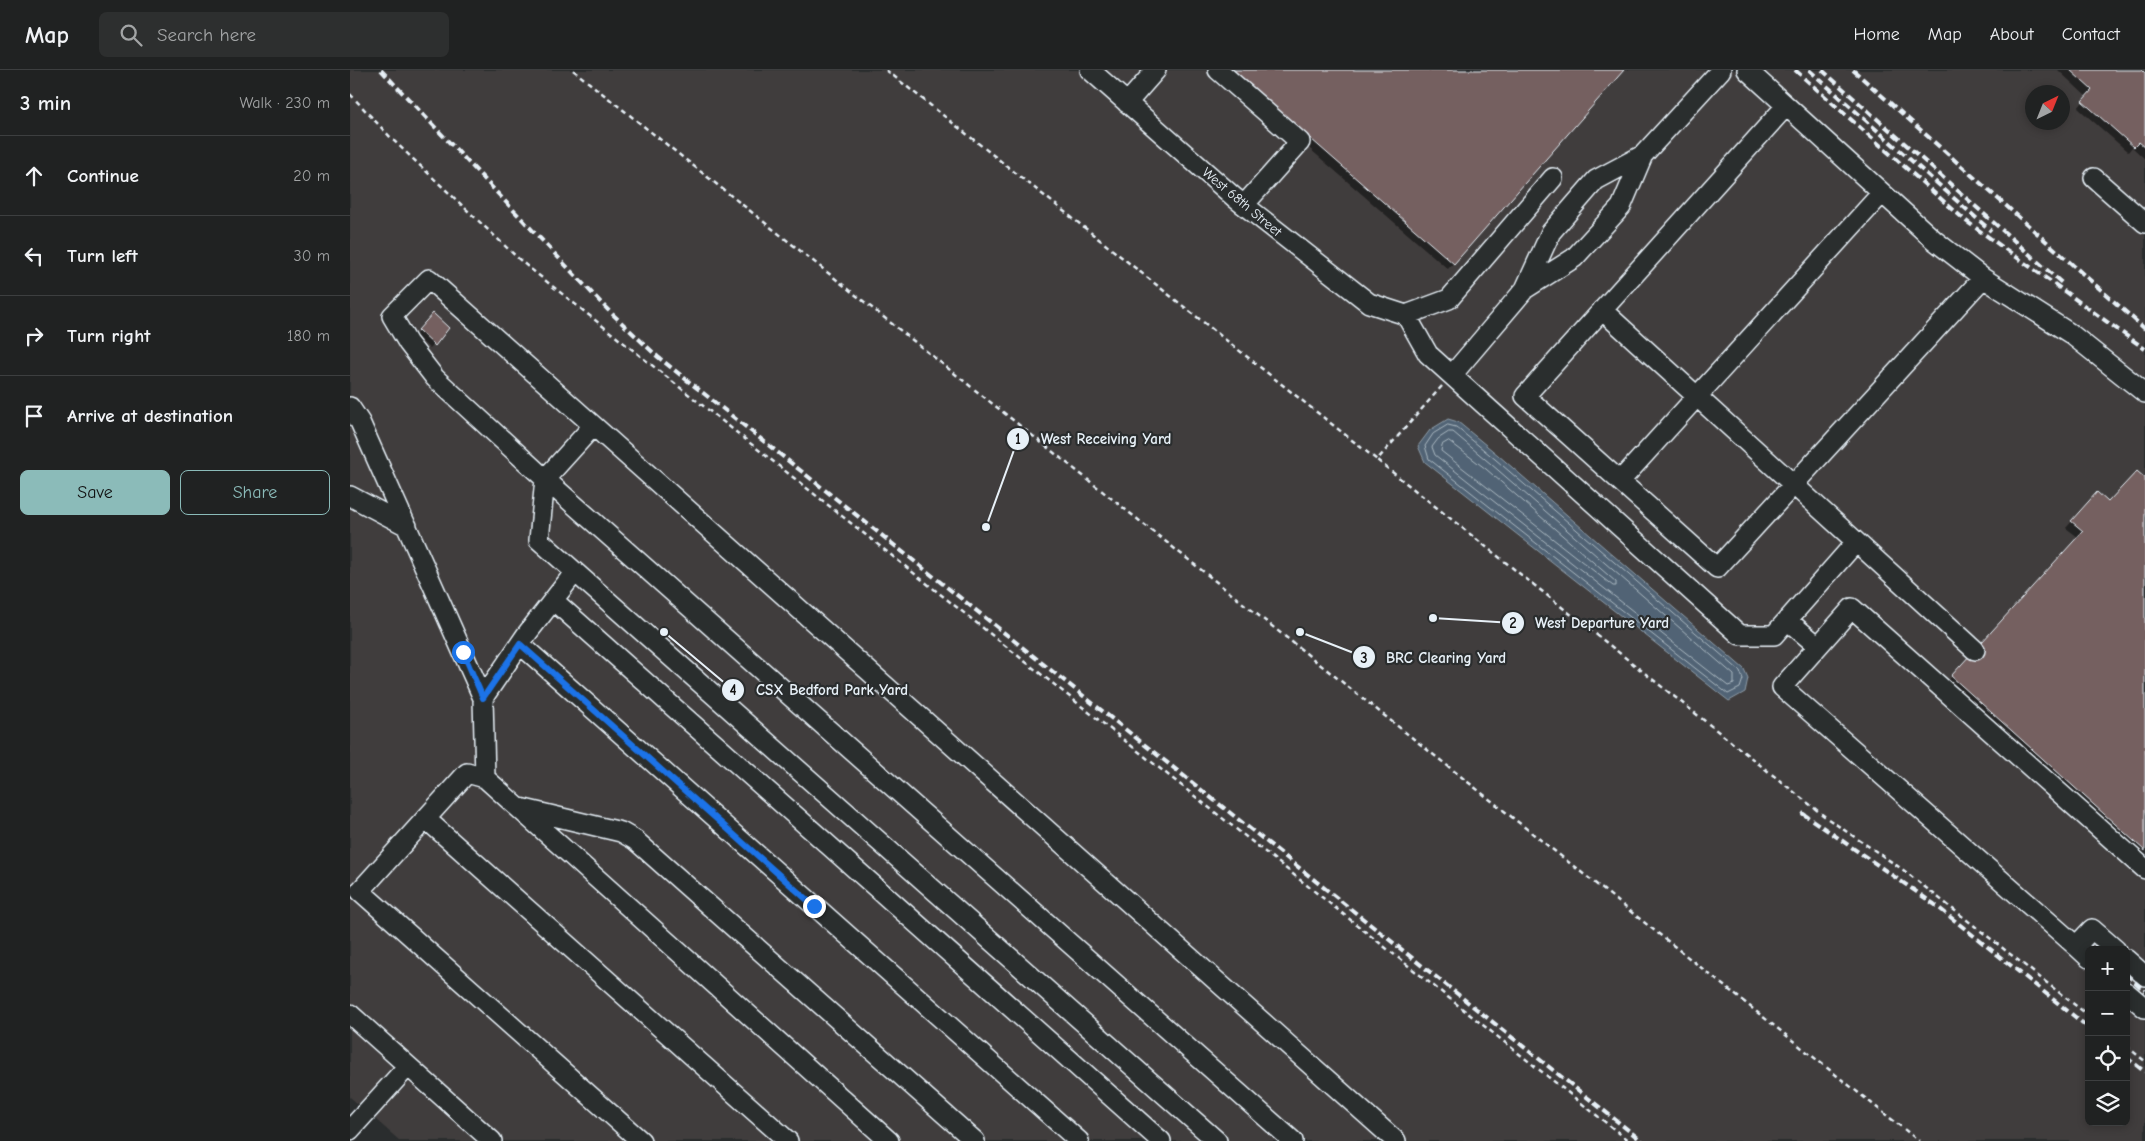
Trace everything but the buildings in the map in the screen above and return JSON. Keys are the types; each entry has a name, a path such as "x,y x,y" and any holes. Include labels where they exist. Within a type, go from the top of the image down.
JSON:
{"street":[{"name":"West 68th Street","path":"1090,70 1244,206 1369,304 1406,315"},
{"path":"1127,102 1156,70"},
{"path":"1218,70 1300,142 1244,206"},
{"path":"1525,289 1574,258 1621,207 1644,155 1721,70"},
{"path":"1746,70 1934,240 1983,278 2071,334 2145,393"},
{"path":"1786,106 1525,396 1717,568 1983,278"},
{"path":"1452,375 1525,289 1551,232 1596,180 1644,155"},
{"path":"1553,178 1449,299 1406,315 1428,354 1740,635 1774,635 1856,542"},
{"path":"2094,178 2145,223"},
{"path":"1620,482 1882,192"},
{"path":"1293,1141 546,479 435,378 408,343 392,316 429,280 1396,1141"},
{"path":"1602,310 1975,650"},
{"path":"350,406 360,422 483,698 485,778"},
{"path":"593,426 546,479 539,540 1216,1141"},
{"path":"350,496 407,526"},
{"path":"483,698 520,644 576,572"},
{"path":"554,600 1161,1141"},
{"path":"2111,946 2092,929 2082,952 1782,687 1852,608 2145,869"},
{"path":"1787,620 1818,646"},
{"path":"520,644 1079,1141"},
{"path":"641,1141 355,897 467,773 485,778 889,1141"},
{"path":"518,808 621,832 635,840 974,1141"},
{"path":"426,818 788,1141"},
{"path":"2130,963 2145,976"},
{"path":"2130,995 2145,1008"},
{"path":"350,1014 492,1141"},
{"path":"350,1130 408,1066"}],"path":[{"path":"573,70 1919,1141"},
{"path":"886,70 1828,819 1902,869 2085,1013"},
{"path":"350,94 392,139 522,262 1629,1141"},
{"path":"1377,460 1452,375"},
{"path":"2130,1049 2145,1061"}],"shaded area":[{"path":"350,70 2145,70 2145,1141 400,1141 350,1097"}],"water":[{"path":"1448,419 1458,422 1498,455 1744,669 1748,678 1745,692 1729,701 1425,462 1418,446 1430,430"}],"railway":[{"path":"381,70 607,309 658,357 1642,1141"},
{"path":"1795,70 1966,221 2145,349"},
{"path":"1809,70 1991,231"},
{"path":"1822,70 2064,285"},
{"path":"1853,70 2145,329"},
{"path":"1802,813 1934,904 2085,1025"},
{"path":"2130,978 2145,991"},
{"path":"2130,1060 2145,1072"}],"place":[{"name":"West Receiving Yard","path":"986,527"},
{"name":"West Departure Yard","path":"1433,618"},
{"name":"CSX Bedford Park Yard","path":"664,632"},
{"name":"BRC Clearing Yard","path":"1300,632"}],"route":[{"path":"463,652 483,698 520,644 814,906"}]}
